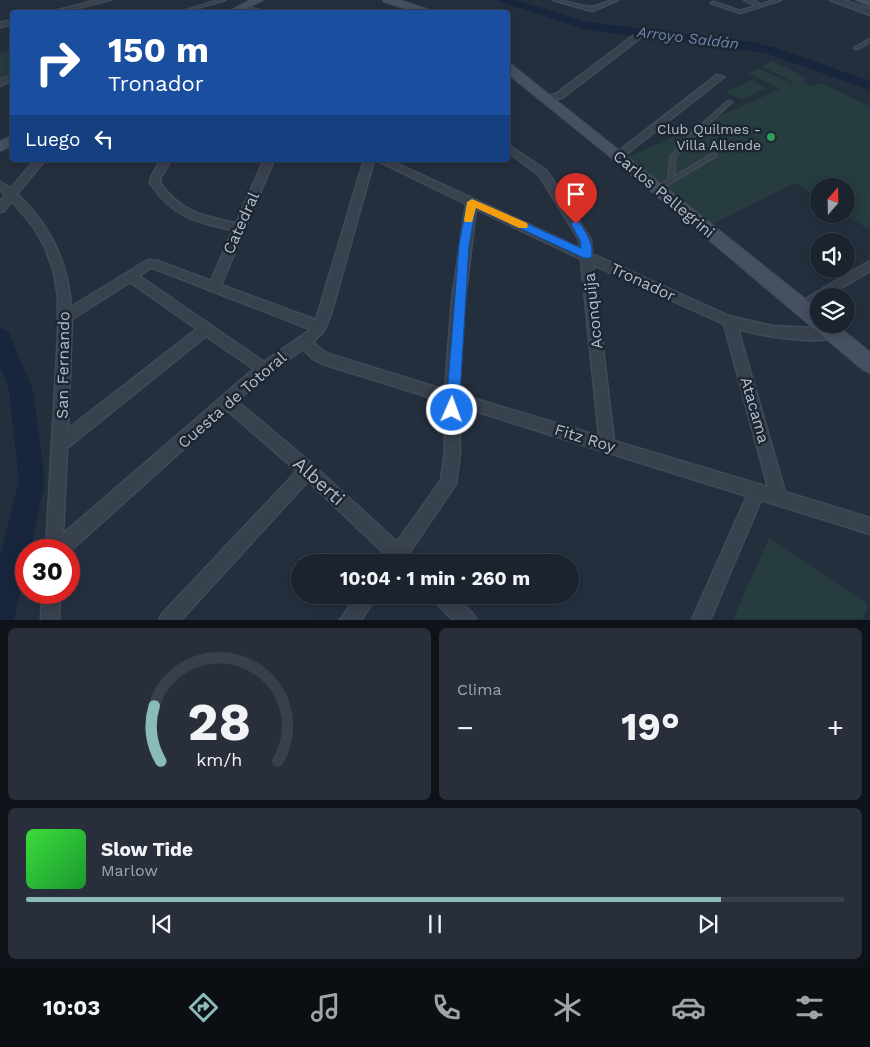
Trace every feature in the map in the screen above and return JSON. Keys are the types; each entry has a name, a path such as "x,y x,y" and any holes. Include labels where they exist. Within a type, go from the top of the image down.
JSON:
{"main road":[{"path":"237,10 258,0"},
{"path":"388,0 420,10"},
{"path":"861,0 870,3"},
{"name":"Carlos Pellegrini","path":"510,70 810,314"},
{"name":"Carlos Pellegrini","path":"832,333 870,364"}],"street":[{"path":"60,10 86,2 106,0"},
{"path":"556,0 592,9 615,0"},
{"path":"747,0 760,6"},
{"path":"834,0 870,12"},
{"path":"547,99 559,96 636,38"},
{"path":"618,156 720,78"},
{"name":"Aconquija","path":"510,149 538,168 547,178 585,240 607,444"},
{"path":"0,208 38,162"},
{"path":"165,162 156,177 155,183 174,207 192,217 240,227"},
{"name":"Catedral","path":"214,287 268,162"},
{"name":"Cuesta de Totoral","path":"71,539 264,369 311,337 319,327 325,314 369,162"},
{"name":"Tronador","path":"385,162 729,321 761,330 813,335 815,333"},
{"name":"San Fernando","path":"0,186 12,194 29,212 52,250 60,273 65,317 61,444 55,539"},
{"path":"403,554 448,484 454,457 452,398 464,245 472,202"},
{"path":"65,317 148,264 154,264 319,327"},
{"path":"801,307 870,265"},
{"path":"130,276 264,369"},
{"name":"Atacama","path":"729,321 779,498"},
{"path":"61,444 206,329"},
{"name":"Fitz Roy","path":"304,342 318,355 328,360 870,526"},
{"name":"Alberti","path":"228,402 308,470 393,554"},
{"path":"168,620 308,470"},
{"path":"701,620 757,491"},
{"path":"50,620 51,604"},
{"path":"349,620 361,604"},
{"path":"450,604 467,620"}],"lane":[{"path":"197,10 223,0"},
{"path":"713,3 740,12 779,0"},
{"path":"856,48 870,40"},
{"path":"671,180 673,157 695,133 730,102"},
{"path":"656,189 714,155"}],"green space":[{"path":"10,50 10,75 0,80 0,53"},
{"name":"Club Quilmes - Villa Allende","path":"772,61 807,78 802,81 812,86 820,83 870,106 870,230 855,221 855,178 810,178 810,192 795,183 709,226 626,158 780,89 748,73 759,68 793,84 795,83 761,66"},
{"path":"751,80 766,88 742,100 726,92"},
{"path":"769,538 868,604 863,619 733,619"}],"waterway":[{"name":"Arroyo Saldán","path":"504,0 587,26 751,46 769,50 870,86"},
{"path":"0,337 21,390 32,481 0,616"}],"slow traffic":[{"path":"469,220 472,202 523,226"}],"place":[{"name":"Club Quilmes - Villa Allende","path":"771,137"}],"route":[{"path":"452,410 464,245 472,202 587,255 585,240 576,224"}]}
